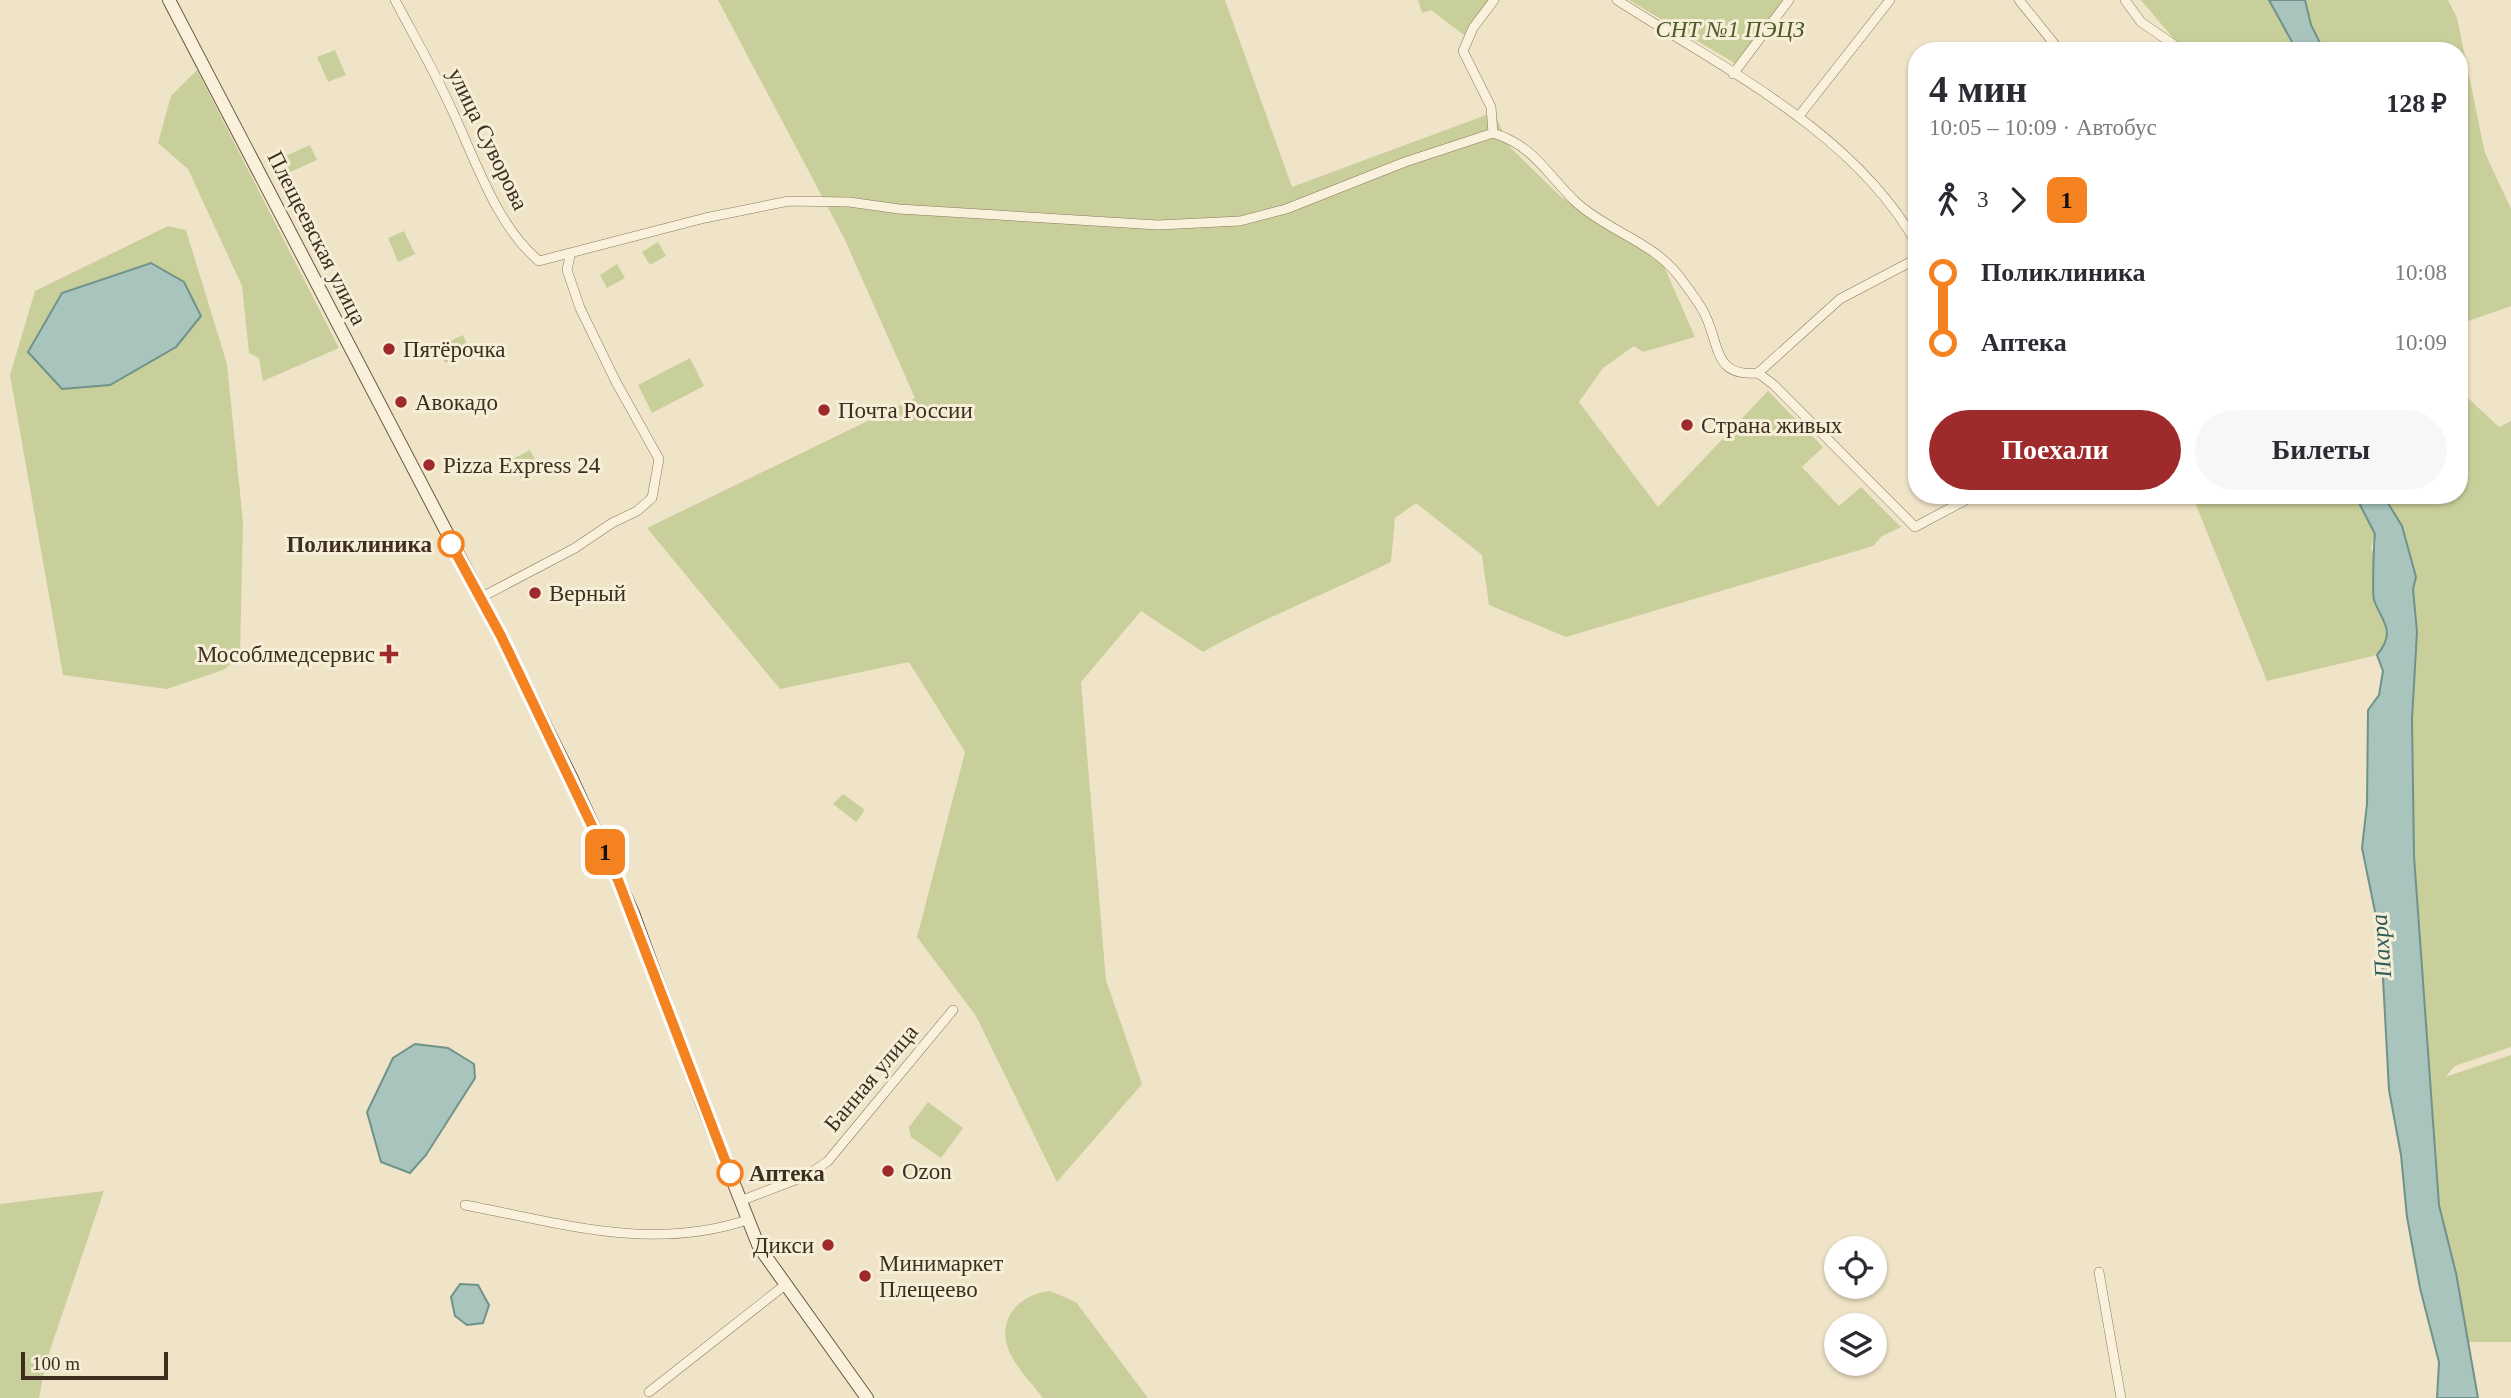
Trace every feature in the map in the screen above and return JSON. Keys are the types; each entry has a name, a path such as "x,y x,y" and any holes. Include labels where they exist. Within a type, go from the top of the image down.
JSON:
{"street":[{"name":"Плещеевская улица","path":"169,0 480,598 618,880 759,1247 867,1398"},
{"name":"улица Суворова","path":"396,0 451,107 487,187 520,246 539,261 570,256 705,218 779,202 799,201 1158,225 1240,220 1286,209 1405,162 1493,133"},
{"path":"1494,0 1472,28 1464,51 1490,107 1493,133 1514,140 1532,153 1579,205 1666,260 1706,317 1719,356 1727,368 1739,375 1758,373 1840,299 1908,263"},
{"path":"1617,0 1799,116 1870,179 1908,232"},
{"path":"1733,74 1789,0"},
{"path":"1799,116 1890,0"},
{"path":"2019,0 2053,42"},
{"path":"2125,0 2141,22 2170,42"},
{"path":"480,598 575,548 612,523 637,511 652,498 659,459 616,382 580,308 567,270 570,256"},
{"path":"1758,373 1774,385 1915,527 1958,504"},
{"name":"Банная улица","path":"740,1201 808,1175 828,1161 953,1010"},
{"path":"465,1205 625,1236 681,1235 747,1220"},
{"path":"2099,1272 2121,1398"},
{"path":"649,1392 785,1285"}],"green space":[{"path":"718,0 1225,0 1292,187 1494,112 1509,146 1560,196 1663,264 1695,337 1643,352 1634,346 1603,368 1579,402 1658,507 1768,391 1823,447 1802,467 1839,506 1861,487 1901,527 1882,536 1873,546 1566,637 1489,605 1482,555 1416,503 1395,518 1391,562 1203,652 1141,611 1081,682 1106,980 1142,1084 1057,1182 976,1016 917,937 965,752 909,662 780,689 647,528 915,398 844,238"},
{"path":"1418,0 1489,0 1464,35 1431,10 1422,13"},
{"name":"СНТ №1 ПЭЦЗ","path":"1629,0 1784,0 1736,64"},
{"path":"2141,0 2269,0 2292,42 2176,42"},
{"path":"2305,0 2448,0 2457,18 2462,42 2320,42 2311,25"},
{"path":"335,50 346,75 328,82 317,57"},
{"path":"197,70 339,348 263,381 259,358 249,353 242,286 188,169 158,143 171,96"},
{"path":"2468,71 2485,153 2511,209 2511,306 2468,321"},
{"path":"310,145 317,160 288,173 281,158"},
{"path":"168,226 186,230 227,364 243,522 240,657 223,670 167,689 63,675 10,375 35,291"},
{"path":"404,231 415,254 398,262 388,238"},
{"path":"658,242 666,256 650,265 642,252"},
{"path":"617,264 625,278 607,288 600,275"},
{"path":"463,335 470,351 445,363 437,347"},
{"path":"690,358 704,386 652,413 638,385"},
{"path":"2468,398 2499,427 2511,421 2511,1047 2455,1066 2445,1077 2511,1055 2511,1342 2467,1342 2456,1273 2439,1205 2414,856 2412,719 2417,632 2413,589 2416,577 2402,526 2389,504 2468,504"},
{"path":"530,450 540,469 521,479 511,460"},
{"path":"2196,504 2360,504 2375,534 2371,548 2376,560 2373,597 2387,621 2386,644 2377,655 2267,681"},
{"path":"843,794 865,810 856,822 833,804"},
{"path":"928,1102 963,1128 941,1158 911,1137 909,1127"},
{"path":"104,1191 46,1362 39,1398 0,1398 0,1204"},
{"path":"1050,1291 1076,1302 1148,1398 1043,1398 1019,1368 1005,1337 1006,1326 1014,1309 1030,1297"}],"water":[{"path":"2269,0 2305,0 2311,25 2320,42 2292,42"},
{"path":"151,263 184,282 201,316 176,347 110,385 62,389 28,352 62,293"},
{"path":"2360,504 2389,504 2402,526 2416,577 2413,589 2417,632 2412,719 2414,856 2439,1205 2456,1273 2478,1398 2437,1398 2439,1362 2420,1288 2389,1090 2381,941 2362,848 2367,804 2368,710 2379,695 2383,671 2377,655 2383,647 2387,633 2373,596 2375,534"},
{"path":"415,1044 448,1048 474,1064 475,1078 426,1155 410,1173 381,1162 367,1112 393,1058"},
{"path":"460,1284 478,1285 489,1305 483,1323 467,1325 455,1316 451,1297"}],"bus line":[{"name":"1","path":"451,544 501,636 633,913 730,1173"}],"place":[{"name":"Пятёрочка","path":"389,349"},
{"name":"Авокадо","path":"401,402"},
{"name":"Почта России","path":"824,410"},
{"name":"Страна живых","path":"1687,425"},
{"name":"Pizza Express 24","path":"429,465"},
{"name":"Поликлиника","path":"451,544"},
{"name":"Верный","path":"535,593"},
{"name":"Мособлмедсервис","path":"389,654"},
{"name":"Ozon","path":"888,1171"},
{"name":"Аптека","path":"730,1173"},
{"name":"Дикси","path":"828,1245"},
{"name":"Минимаркет Плещеево","path":"865,1276"}],"water label":[{"name":"Пахра","path":"2381,946"}]}
